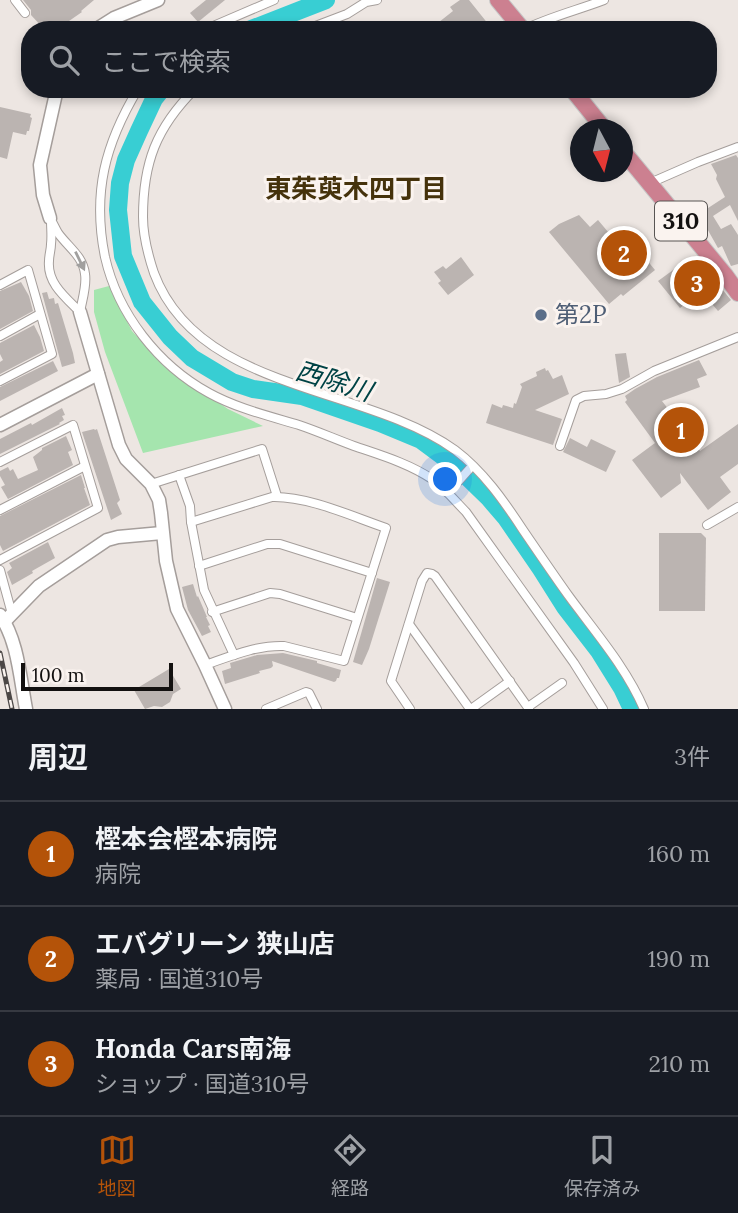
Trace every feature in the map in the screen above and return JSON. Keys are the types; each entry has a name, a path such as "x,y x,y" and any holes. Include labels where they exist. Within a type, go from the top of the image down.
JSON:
{"highway":[{"path":"498,0 516,21"},
{"path":"579,98 596,119"},
{"name":"310","path":"633,163 738,293"}],"street":[{"path":"15,0 26,13"},
{"path":"111,21 128,11 158,0"},
{"path":"225,21 274,0"},
{"path":"329,21 366,2 377,0"},
{"path":"543,21 604,0"},
{"path":"55,98 40,165 43,195 58,233 78,254 83,265 85,289 80,312 119,445 126,459 150,484 159,500 166,561 177,609 225,709"},
{"path":"133,98 109,149 101,183 100,222 111,278 138,330 170,366 209,393 244,408 410,466 450,491 536,608 603,709"},
{"path":"186,98 167,122 153,149 145,177 143,228 147,254 160,287 176,312 215,349 241,362 307,389 399,419 457,452 500,496 610,652 645,709"},
{"path":"650,183 738,147"},
{"path":"50,218 51,246 48,259 52,281 80,312"},
{"path":"0,285 28,270 52,354 0,381"},
{"path":"0,336 40,314"},
{"path":"560,446 576,400 622,389 654,371 738,337"},
{"path":"0,425 98,374"},
{"path":"0,462 73,425 98,508 0,560"},
{"path":"150,484 262,450 277,496"},
{"path":"0,510 85,466"},
{"path":"450,491 471,467"},
{"path":"179,475 190,506 204,590 234,655"},
{"path":"191,522 277,496 303,500 386,528 344,661 284,646 264,646 205,665"},
{"path":"707,525 738,507"},
{"path":"6,617 39,586 107,540 163,533"},
{"path":"199,566 267,544 280,544 372,573"},
{"path":"0,570 6,617 26,709"},
{"path":"410,709 391,681 427,573 432,574 529,708 562,683"},
{"path":"212,611 270,593 358,618"},
{"path":"409,624 470,709 510,681"},
{"path":"266,709 306,692 317,709"}],"green space":[{"path":"109,286 132,331 164,366 228,409 263,426 143,453 105,352 94,312 94,290"}],"building":[{"path":"23,0 94,0 69,21 37,21 31,15 31,10"},
{"path":"206,0 225,0 199,21 190,13"},
{"path":"460,0 469,0 486,21 440,21 453,11 450,7"},
{"path":"0,107 31,114 32,118 26,135 13,132 7,159 0,157"},
{"path":"736,155 738,221 730,205 713,216 721,229 731,224 738,235 738,264 731,266 722,246 718,248 705,225 701,229 695,221 707,212 705,210 725,197 711,164"},
{"path":"579,215 590,227 598,220 619,245 622,242 635,258 641,253 655,270 609,304 549,232"},
{"path":"461,257 474,275 448,295 438,283 441,281 434,272 443,266 446,269"},
{"path":"698,260 731,300 718,311 701,291 680,308 658,281 680,265"},
{"path":"21,282 33,311 0,329 0,291"},
{"path":"47,292 49,299 54,298 55,304 58,303 75,363 62,367 42,293"},
{"path":"34,325 44,351 0,374 0,362 3,360 0,343"},
{"path":"626,353 630,377 619,383 615,354"},
{"path":"699,360 707,375 697,379 700,387 662,401 683,428 688,425 693,431 688,435 700,451 738,424 738,464 720,477 731,492 708,510 680,473 681,483 661,498 632,460 655,443 625,402 625,396 635,389"},
{"path":"53,361 58,371 0,401 0,387"},
{"path":"545,368 553,379 562,375 569,394 535,410 562,419 553,445 486,423 492,404 513,408 522,387 520,384 537,376 536,372"},
{"path":"62,408 65,415 62,416 64,420 60,424 0,454 0,439"},
{"path":"97,429 120,500 117,503 122,514 111,520 82,432"},
{"path":"66,436 72,450 68,452 73,465 8,499 1,487 5,485 0,471 8,467 10,471 13,469 18,479 38,470 33,457 42,448"},
{"path":"570,438 587,447 591,439 616,451 606,472 563,452"},
{"path":"81,475 90,505 3,551 0,545 0,516"},
{"path":"659,533 701,533 706,538 705,611 659,611"},
{"path":"48,542 55,558 12,585 7,572 12,568 9,563"},
{"path":"377,578 390,582 362,665 353,662"},
{"path":"193,584 210,625 208,626 211,632 202,636 188,610 182,587"},
{"path":"283,653 341,670 339,678 334,682 272,661 271,668 225,684 222,671 231,668 230,663 257,655"},
{"path":"169,669 181,689 162,707 145,709 134,690"}],"waterway":[{"name":"西除川","path":"272,21 326,0"},
{"name":"西除川","path":"155,98 126,160 120,183 118,210 123,256 142,302 170,337 192,358 232,382 253,389 302,396 380,423 421,440 456,466 506,518 565,607 599,651 632,709"}],"railway":[{"path":"0,653 12,709"}],"place":[{"name":"エバグリーン 狭山店","path":"624,253"},
{"name":"Honda Cars南海","path":"697,283"},
{"name":"第2P","path":"541,315"},
{"name":"樫本会樫本病院","path":"681,430"}],"district":[{"name":"東茱萸木四丁目","path":"356,189"}]}
